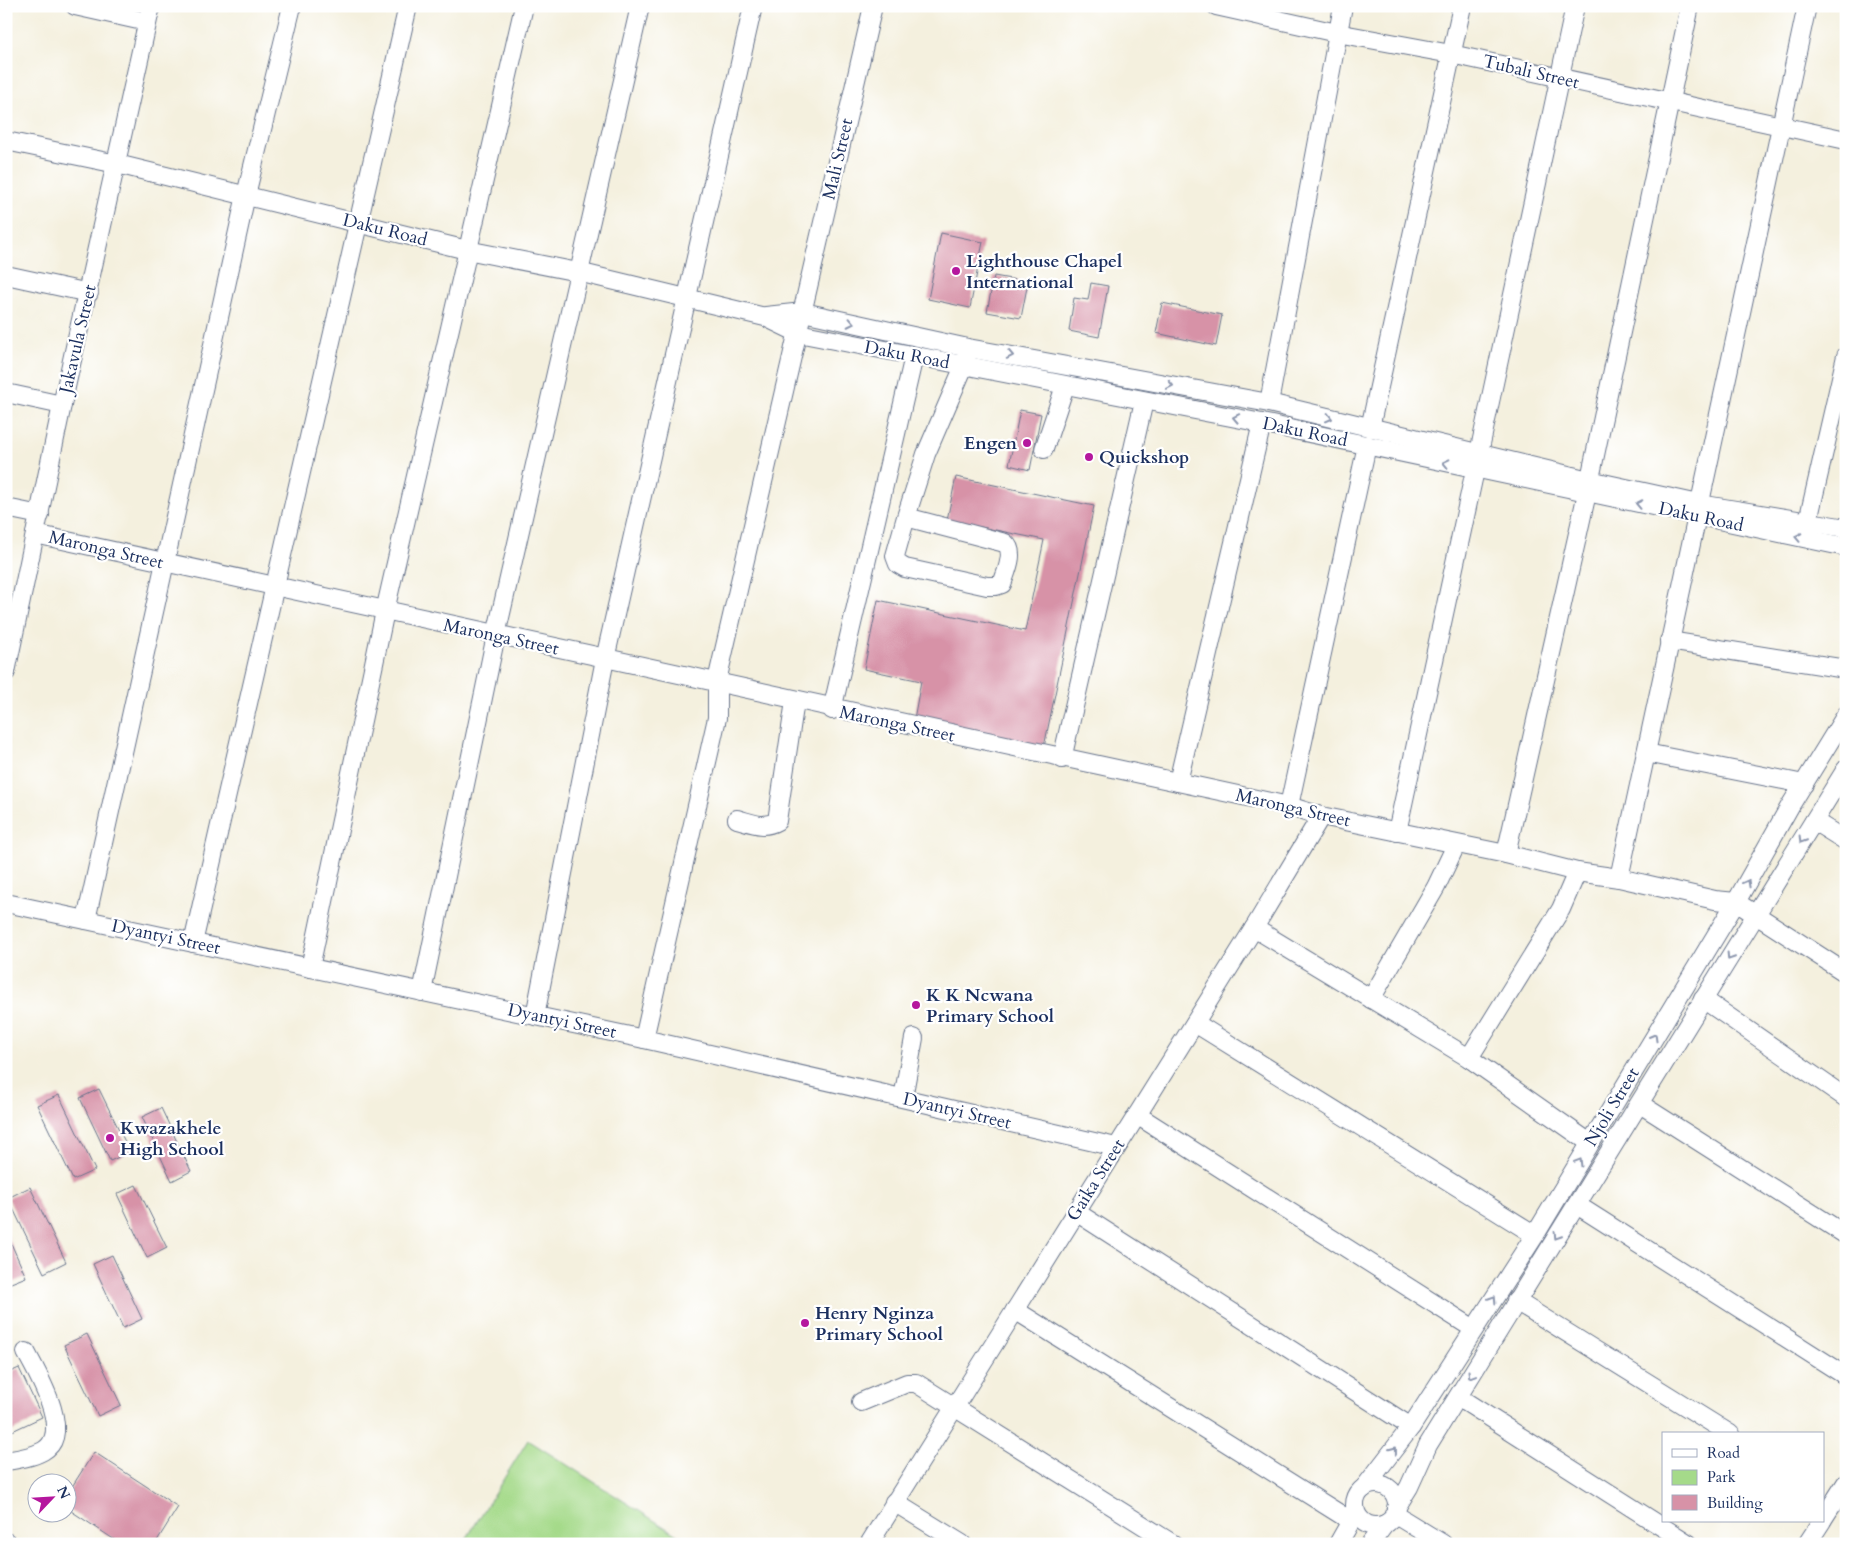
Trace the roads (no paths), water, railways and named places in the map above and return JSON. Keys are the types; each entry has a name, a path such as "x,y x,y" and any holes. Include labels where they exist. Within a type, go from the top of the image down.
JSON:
{"street":[{"path":"74,6 149,14"},
{"path":"86,920 246,195 292,6"},
{"path":"194,943 408,6"},
{"path":"310,968 384,611 524,6"},
{"path":"422,992 496,635 640,6"},
{"path":"535,1016 605,659 753,6"},
{"name":"Mali Street","path":"644,1039 717,718 717,682 873,6"},
{"name":"Tubali Street","path":"1216,6 1235,8 1337,33 1451,54 1846,140"},
{"path":"1269,403 1343,6"},
{"path":"1289,806 1462,6"},
{"path":"1397,832 1576,6"},
{"path":"1506,854 1588,487 1690,6"},
{"path":"1619,878 1807,6"},
{"name":"Jakavula Street","path":"6,672 11,623 36,534 62,405 89,293 149,14"},
{"name":"Daku Road","path":"6,141 117,164 467,250 578,272 765,316 798,332 1065,386 1262,423 1368,437 1697,510 1846,548"},
{"path":"6,275 89,293"},
{"name":"Daku Road","path":"765,316 803,312 968,348 1269,403 1368,437"},
{"path":"906,517 1006,543 1009,546 1010,555 1002,584 986,586 900,566 896,556 906,517 926,454 964,366 968,348"},
{"path":"832,710 914,356"},
{"path":"1808,521 1846,356"},
{"path":"1044,449 1065,386"},
{"path":"6,393 62,405"},
{"path":"1062,759 1144,401"},
{"path":"1178,782 1262,423"},
{"path":"6,508 40,515"},
{"name":"Daku Road","path":"1697,510 1808,521 1846,528"},
{"name":"Maronga Street","path":"36,534 275,588 717,682 832,710 1289,806 1321,816 1506,854 1577,872 1619,878 1715,900 1736,902 1846,974"},
{"path":"1669,641 1846,669"},
{"path":"737,819 763,826 768,826 777,821 795,701"},
{"name":"Njoli Street","path":"1364,1488 1411,1427 1535,1234 1736,902 1804,784 1845,720"},
{"path":"1646,752 1804,784"},
{"name":"Njoli Street","path":"1370,1544 1392,1515 1409,1487 1428,1445 1846,769"},
{"name":"Gaika Street","path":"869,1544 1254,928 1321,816"},
{"path":"1814,821 1846,841"},
{"path":"1371,999 1436,887 1456,844"},
{"path":"1469,1058 1558,914 1577,872"},
{"name":"Dyantyi Street","path":"6,903 644,1039 1116,1147"},
{"path":"1254,928 1469,1058 1590,1143"},
{"path":"1703,999 1846,1098"},
{"path":"1194,1023 1535,1234"},
{"path":"903,1098 914,1038"},
{"path":"1640,1104 1846,1236"},
{"path":"1137,1115 1474,1329"},
{"path":"1577,1206 1846,1376"},
{"path":"1076,1212 1411,1427"},
{"path":"1516,1301 1727,1432"},
{"path":"1015,1310 1353,1514 1356,1513 1365,1523 1371,1526 1392,1515"},
{"path":"6,1461 25,1458 45,1450 54,1438 54,1414 26,1352"},
{"path":"861,1402 911,1382 916,1383 1173,1544"},
{"path":"1458,1397 1689,1544"},
{"path":"1824,1514 1830,1495 1846,1483"},
{"path":"1338,1544 1353,1514 1356,1499 1364,1488 1376,1484 1389,1489 1394,1494 1392,1515"},
{"path":"894,1502 962,1544"},
{"path":"1392,1515 1443,1544"},
{"path":"1807,1544 1821,1522"}],"place":[{"name":"Lighthouse Chapel International","path":"956,271"},
{"name":"Engen","path":"1027,443"},
{"name":"Quickshop","path":"1089,457"},
{"name":"K K Ncwana Primary School","path":"916,1005"},
{"name":"Kwazakhele High School","path":"110,1138"},
{"name":"Henry Nginza Primary School","path":"805,1323"}]}
